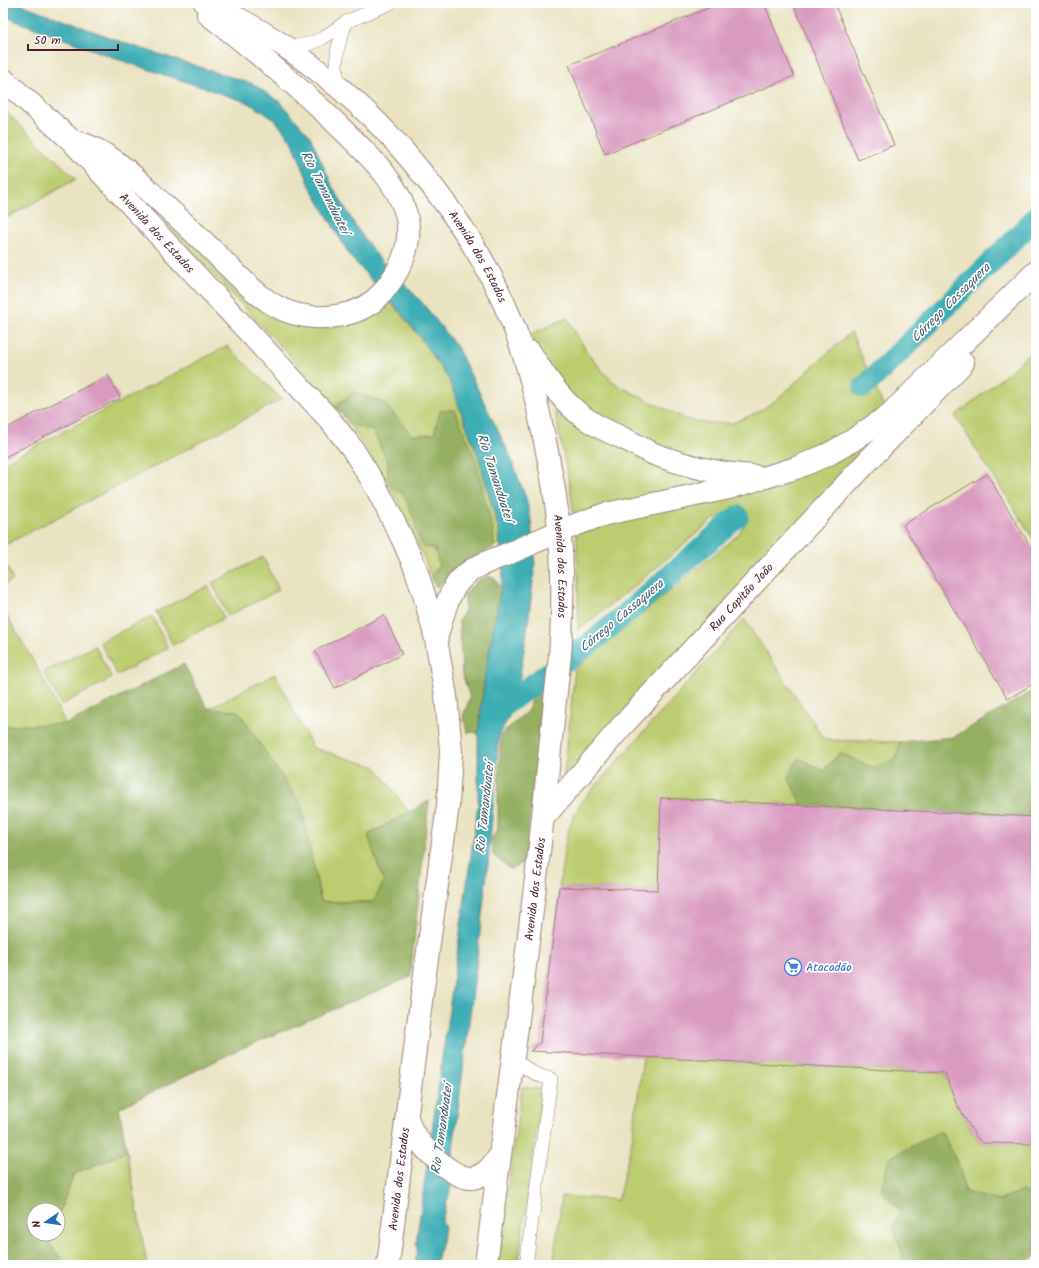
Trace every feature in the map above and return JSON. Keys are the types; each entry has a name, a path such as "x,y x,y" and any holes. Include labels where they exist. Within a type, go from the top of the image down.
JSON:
{"highway":[{"path":"71,140 92,146 118,163 209,246 241,278 261,296 277,307 291,313 310,318 332,317 349,314 365,307 376,299 398,271 406,254 409,234 407,216 401,199 371,157 316,102 261,54 194,3"},
{"name":"Avenida dos Estados","path":"205,3 245,22 286,48 338,87 397,143 426,177 455,217 481,259 504,303 514,326 537,403 550,467 559,530 561,566 561,641 543,818 514,1058 499,1158 486,1265"},
{"name":"Avenida dos Estados","path":"3,79 71,140 316,404 352,448 382,498 412,561 425,598 436,639 446,696 450,751 448,805 388,1265"},
{"path":"939,376 1036,272"},
{"path":"436,639 447,602 459,580 468,572 559,530 606,514 730,488 796,468 823,457 853,440 888,416 939,376 1036,291"},
{"path":"514,326 547,378 560,395 576,412 593,423 653,453 679,462 708,470 736,475 770,476"},
{"name":"Rua Capitão João","path":"543,818 622,726 866,463 939,376"},
{"path":"407,1117 420,1142 446,1167 462,1176 470,1178 484,1173 488,1171 499,1158"}],"street":[{"path":"286,48 312,43 323,38 346,22 390,3"},
{"path":"338,87 336,65 338,47 346,22"},
{"path":"514,1058 524,1068 534,1074 551,1079 526,1265"}],"green space":[{"path":"3,109 76,179 3,220"},
{"path":"168,220 307,327 325,328 342,326 359,321 376,313 380,317 390,302 419,336 449,380 478,456 499,530 500,544 466,562 451,573 437,587 434,584 418,543 398,502 376,464 351,427 312,380 167,225 166,222"},
{"path":"567,318 587,352 607,376 619,386 686,419 705,423 733,423 758,412 776,400 851,332 892,426 564,776 575,669 738,535 745,524 731,510 711,521 637,584 578,630 578,565 576,532 570,487 552,396 531,334"},
{"path":"227,346 282,399 3,546 3,463"},
{"path":"1036,347 1036,543 955,416 1008,373"},
{"path":"354,392 384,403 412,435 434,434 440,411 455,410 475,458 493,531 494,547 467,560 437,587 431,577 439,565 435,549 423,547 415,528 415,521 404,495 393,488 388,479 388,462 373,431 352,425 336,405"},
{"path":"263,557 279,590 228,616 212,583"},
{"path":"3,558 13,580 3,585"},
{"path":"489,576 495,579 501,588 485,675 478,733 467,732 463,716 470,698 462,673 459,620 465,610 465,594 477,581"},
{"path":"208,586 224,618 173,645 156,612"},
{"path":"3,609 39,671 66,725 3,726"},
{"path":"152,616 168,648 117,675 100,642"},
{"path":"744,619 825,740 900,742 896,759 873,768 840,753 823,771 788,777 802,805 662,798 658,890 559,887 567,833 575,813 584,799"},
{"path":"95,646 112,678 61,705 44,672"},
{"path":"184,664 208,709 238,711 301,805 321,902 373,902 384,882 368,835 429,801 410,977 238,1050 119,1108 127,1151 74,1174 63,1202 26,1202 26,1242 48,1242 66,1265 3,1265 3,726 66,724"},
{"path":"275,674 313,748 376,767 409,812 368,835 384,882 373,902 321,902 301,805 208,709"},
{"path":"1036,689 1036,817 802,805 788,777 799,758 823,771 840,753 873,768 896,759 900,742 954,737"},
{"path":"537,693 542,696 525,861 510,869 493,855 492,838 498,829 498,791 501,735 528,710 532,697"},
{"path":"643,1057 945,1073 956,1103 976,1137 983,1143 1036,1144 1036,1197 1022,1191 999,1201 965,1192 959,1166 881,1190 901,1211 893,1227 902,1253 903,1265 553,1265 562,1196 618,1200 632,1140"},
{"path":"522,1087 542,1089 518,1265 499,1265 499,1252"},
{"path":"941,1131 959,1166 965,1192 999,1201 1022,1191 1036,1197 1036,1256 1026,1263 1026,1265 903,1265 902,1253 893,1227 901,1211 881,1190 889,1158"},
{"path":"127,1151 147,1265 66,1265 48,1242 66,1242 66,1202 63,1202 74,1174"}],"water":[{"name":"Rio Tamanduateí","path":"3,3 18,3 130,45 253,84 280,102 310,136 331,183 356,227 378,257 420,300 457,347 508,451 526,498 531,520 535,565 517,695 512,711 499,735 489,855 454,1141 451,1187 442,1220 445,1228 436,1265 415,1265 417,1249 416,1243 478,805 478,733 485,675 503,576 499,530 478,456 449,380 419,336 400,312 350,256 310,186 293,143 275,120 249,103 123,61 16,21 3,15"}],"building":[{"path":"720,3 764,3 794,76 605,154 569,65"},
{"path":"793,3 834,3 894,145 858,160"},
{"path":"108,375 120,398 3,458 3,430"},
{"path":"987,474 1036,556 1036,682 1008,699 903,525"},
{"path":"384,615 402,654 335,688 315,651"},
{"name":"Atacadão","path":"661,798 1036,817 1036,1144 983,1143 976,1137 956,1103 945,1073 530,1051 540,1043 559,887 658,890"}],"waterway":[{"name":"Córrego Cassaquera","path":"864,387 1036,217"},
{"name":"Córrego Cassaquera","path":"500,708 593,641 738,516"}],"place":[{"name":"Atacadão","path":"793,967"}]}
